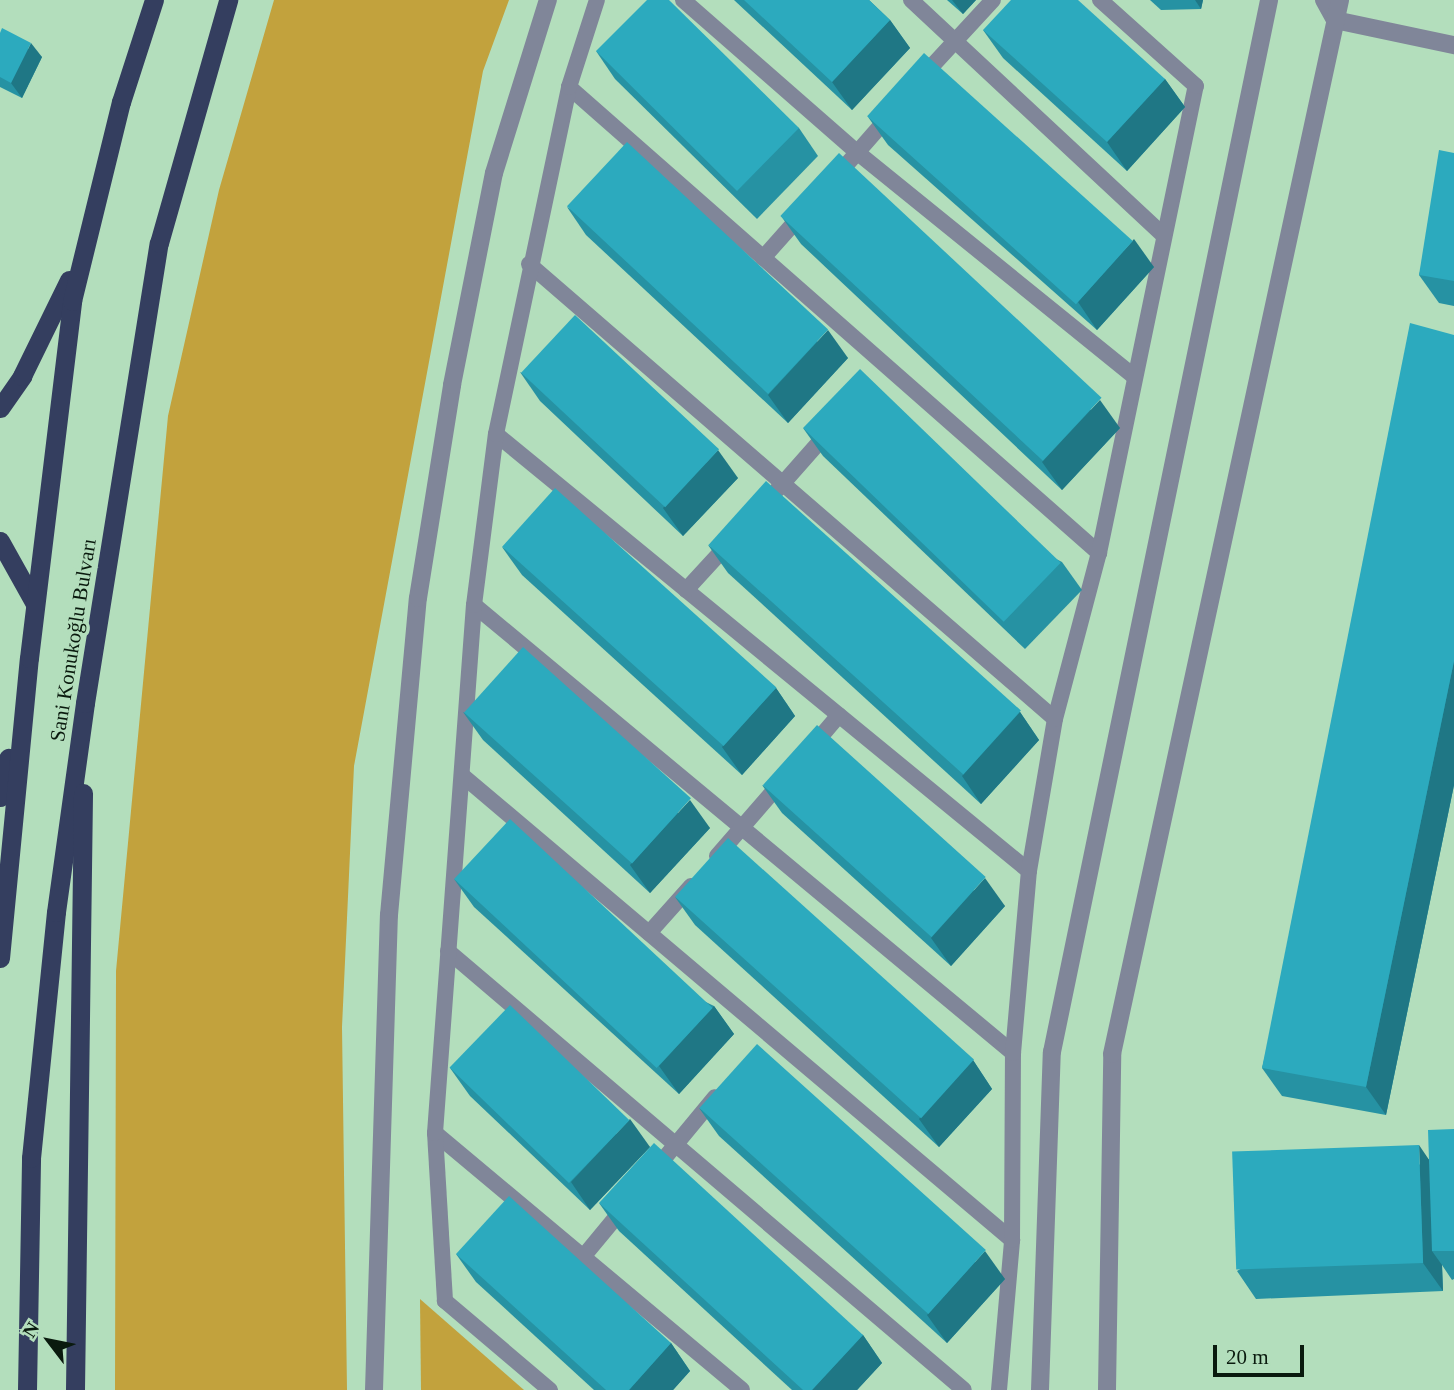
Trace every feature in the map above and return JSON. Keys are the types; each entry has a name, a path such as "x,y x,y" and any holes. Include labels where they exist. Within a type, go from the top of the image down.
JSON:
{"highway":[{"name":"Sani Konukoğlu Bulvarı","path":"0,958 29,658 72,301 121,102 154,0"},
{"name":"Sani Konukoğlu Bulvarı","path":"27,1390 32,1144 56,912 85,703 159,243 228,0"},
{"path":"0,408 22,376 84,251"},
{"path":"0,541 35,605"},
{"path":"0,797 29,658"},
{"path":"75,1390 76,1106 85,703"}],"street":[{"path":"374,1390 389,915 418,598 452,384 494,173 548,0"},
{"path":"1040,1390 1052,1052 1269,0"},
{"path":"1324,0 1335,20 1454,45"},
{"path":"1107,1390 1112,1054 1340,0"}],"lane":[{"path":"550,1390 444,1301 435,1133 474,606 496,434 529,264 569,88 597,0"},
{"path":"683,0 858,152 1135,377"},
{"path":"911,0 1164,236"},
{"path":"763,258 953,40 993,0"},
{"path":"999,1390 1012,1240 1013,1053 1029,871 1055,719 1099,553 1196,86 1100,0"},
{"path":"569,88 763,258 881,370 1099,553"},
{"path":"529,264 1055,719"},
{"path":"766,502 843,414"},
{"path":"496,434 1029,871"},
{"path":"686,590 740,531"},
{"path":"474,606 743,826 1013,1053"},
{"path":"649,933 839,715"},
{"path":"463,776 649,933 763,1038 1012,1240"},
{"path":"448,951 677,1143 964,1390"},
{"path":"583,1257 726,1083"},
{"path":"435,1133 742,1390"}],"shaded area":[{"path":"274,0 509,0 483,71 354,766 342,1027 347,1390 115,1390 116,971 168,416 219,190"},
{"path":"420,1299 524,1390 421,1390"}],"building":[{"path":"647,0 669,0 799,128 737,191 596,51"},
{"path":"744,0 869,0 890,20 832,82"},
{"path":"1011,0 1078,0 1165,79 1107,142 983,30"},
{"path":"2,28 31,43 11,83 0,77"},
{"path":"924,53 1133,241 1076,304 867,116"},
{"path":"627,142 828,330 768,394 567,206"},
{"path":"1439,150 1454,153 1454,281 1419,275"},
{"path":"839,153 1102,398 1043,461 780,216"},
{"path":"575,315 719,449 665,507 521,373"},
{"path":"1410,323 1454,335 1454,661 1366,1087 1262,1068"},
{"path":"860,369 1061,563 1004,622 803,428"},
{"path":"766,481 1021,711 963,774 708,545"},
{"path":"555,488 776,687 724,746 502,547"},
{"path":"523,647 691,798 632,864 464,712"},
{"path":"817,725 986,877 931,937 763,785"},
{"path":"510,819 713,1008 657,1068 454,879"},
{"path":"728,838 974,1059 921,1118 675,897"},
{"path":"510,1005 629,1120 569,1183 450,1068"},
{"path":"757,1044 986,1250 928,1314 699,1108"},
{"path":"1454,1129 1454,1251 1432,1251 1428,1130"},
{"path":"654,1143 863,1335 812,1390 803,1390 599,1203"},
{"path":"1419,1145 1423,1263 1236,1269 1232,1152"},
{"path":"509,1196 671,1343 629,1390 606,1390 456,1254"}]}
